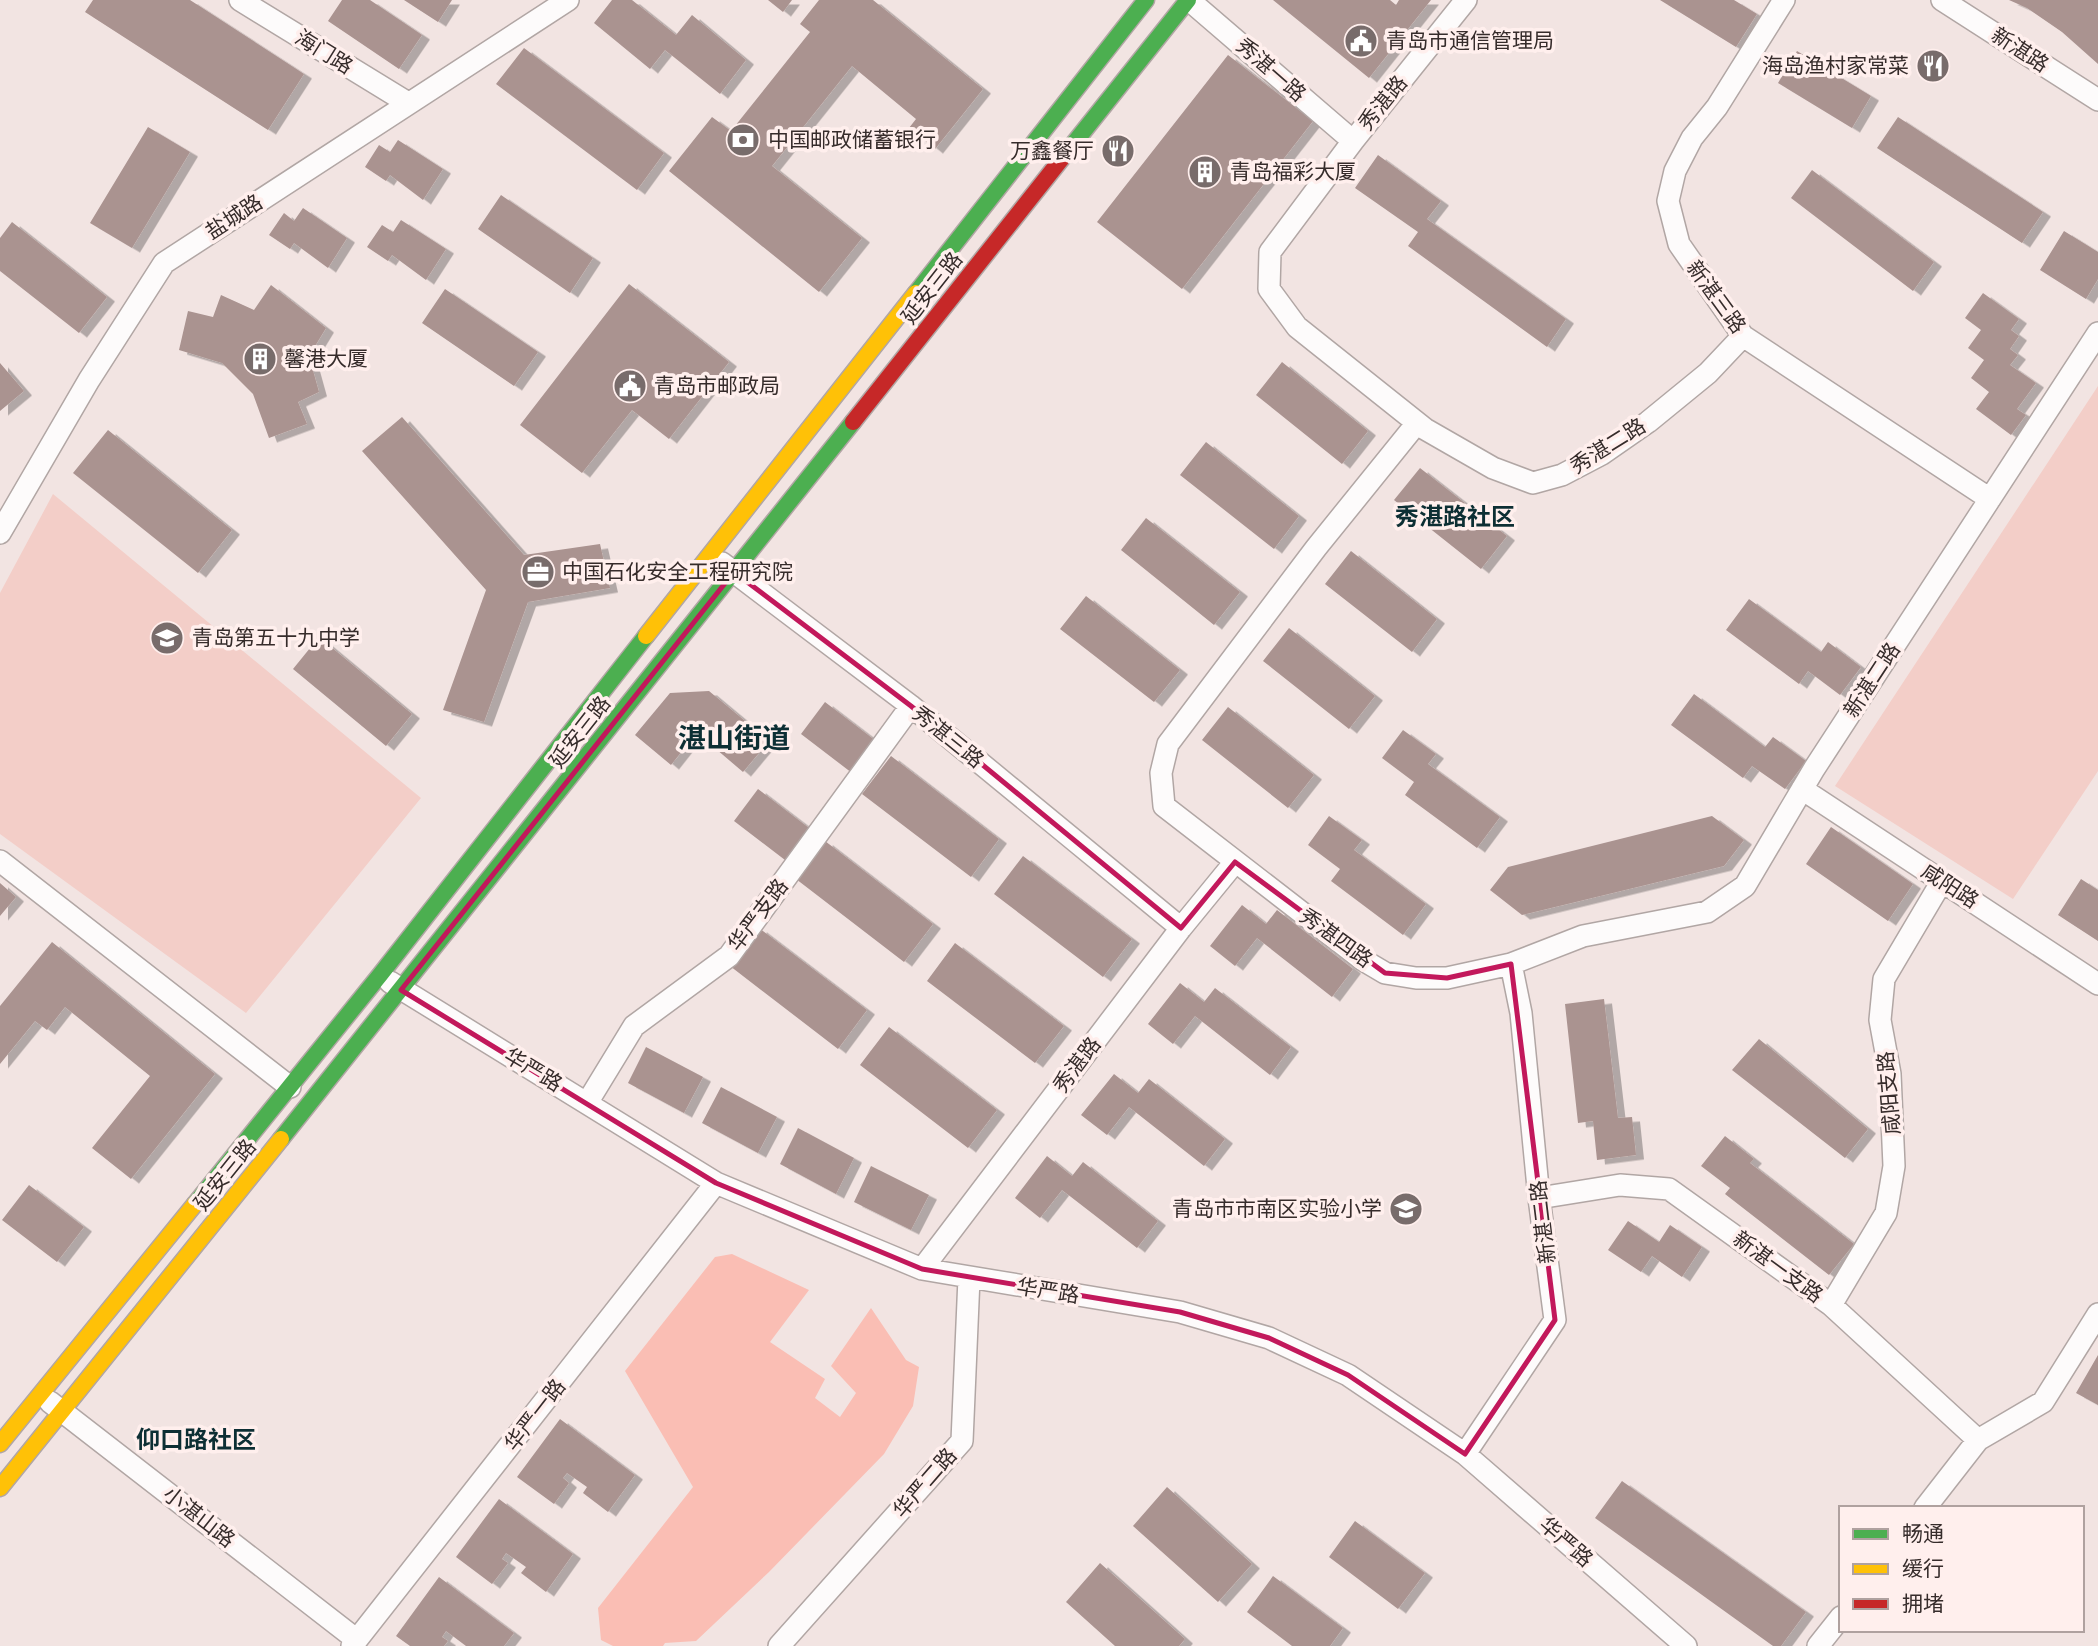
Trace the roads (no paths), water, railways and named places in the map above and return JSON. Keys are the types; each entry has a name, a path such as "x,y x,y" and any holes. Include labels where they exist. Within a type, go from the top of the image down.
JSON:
{"main road":[{"name":"延安三路","path":"0,1444 380,975 1146,0"},
{"name":"延安三路","path":"0,1488 401,990 1189,0"}],"street":[{"name":"海门路","path":"240,0 408,103"},
{"name":"盐城路","path":"0,533 89,380 164,263 568,0"},
{"name":"秀湛一路","path":"1189,0 1353,141"},
{"name":"秀湛路","path":"1417,423 1297,327 1269,289 1270,253 1353,141 1466,0"},
{"name":"新湛三路","path":"1784,0 1738,76 1692,138 1675,172 1668,201 1679,244 1743,336 1990,499"},
{"name":"新湛路","path":"1942,0 2098,100"},
{"name":"新湛二路","path":"1583,936 1707,912 1745,886 1802,789 2098,333"},
{"name":"秀湛二路","path":"1417,423 1493,468 1533,483 1562,475 1602,454 1648,422 1708,373 1743,336"},
{"name":"秀湛四路","path":"1417,423 1316,548 1168,744 1161,774 1164,806 1257,880 1363,960 1385,973 1416,978 1447,978 1511,964 1583,936"},
{"name":"秀湛三路","path":"709,554 911,706 1181,928"},
{"name":"华严支路","path":"587,1103 634,1026 729,956 911,706"},
{"name":"咸阳路","path":"1802,789 2098,984"},
{"path":"0,861 289,1087"},
{"name":"秀湛路","path":"922,1269 1181,928 1235,862"},
{"name":"咸阳支路","path":"1831,1305 1886,1213 1894,1166 1890,1074 1880,1020 1884,979 1942,881"},
{"name":"新湛二路","path":"1465,1454 1555,1320 1539,1198 1521,1013 1511,964"},
{"name":"华严路","path":"380,975 716,1183 922,1269 1180,1312 1269,1338 1348,1375 1465,1454 1686,1646"},
{"name":"华严一路","path":"355,1643 716,1183"},
{"name":"新湛一支路","path":"1539,1198 1620,1185 1669,1189 1831,1305 1978,1440"},
{"name":"华严二路","path":"779,1646 962,1441 969,1278"},
{"path":"1927,1506 1978,1440 2043,1402 2098,1314"},
{"name":"小湛山路","path":"41,1394 355,1643"},
{"path":"1818,1646 1839,1620"}],"place":[{"name":"青岛市通信管理局","path":"1361,41"},
{"name":"海岛渔村家常菜","path":"1933,66"},
{"name":"中国邮政储蓄银行","path":"743,140"},
{"name":"万鑫餐厅","path":"1118,151"},
{"name":"青岛福彩大厦","path":"1205,172"},
{"name":"馨港大厦","path":"260,359"},
{"name":"青岛市邮政局","path":"630,386"},
{"name":"中国石化安全工程研究院","path":"538,572"},
{"name":"青岛第五十九中学","path":"167,638"},
{"name":"青岛市市南区实验小学","path":"1406,1209"}],"district":[{"name":"秀湛路社区","path":"1455,517"},
{"name":"湛山街道","path":"734,738"},
{"name":"仰口路社区","path":"196,1440"}]}
